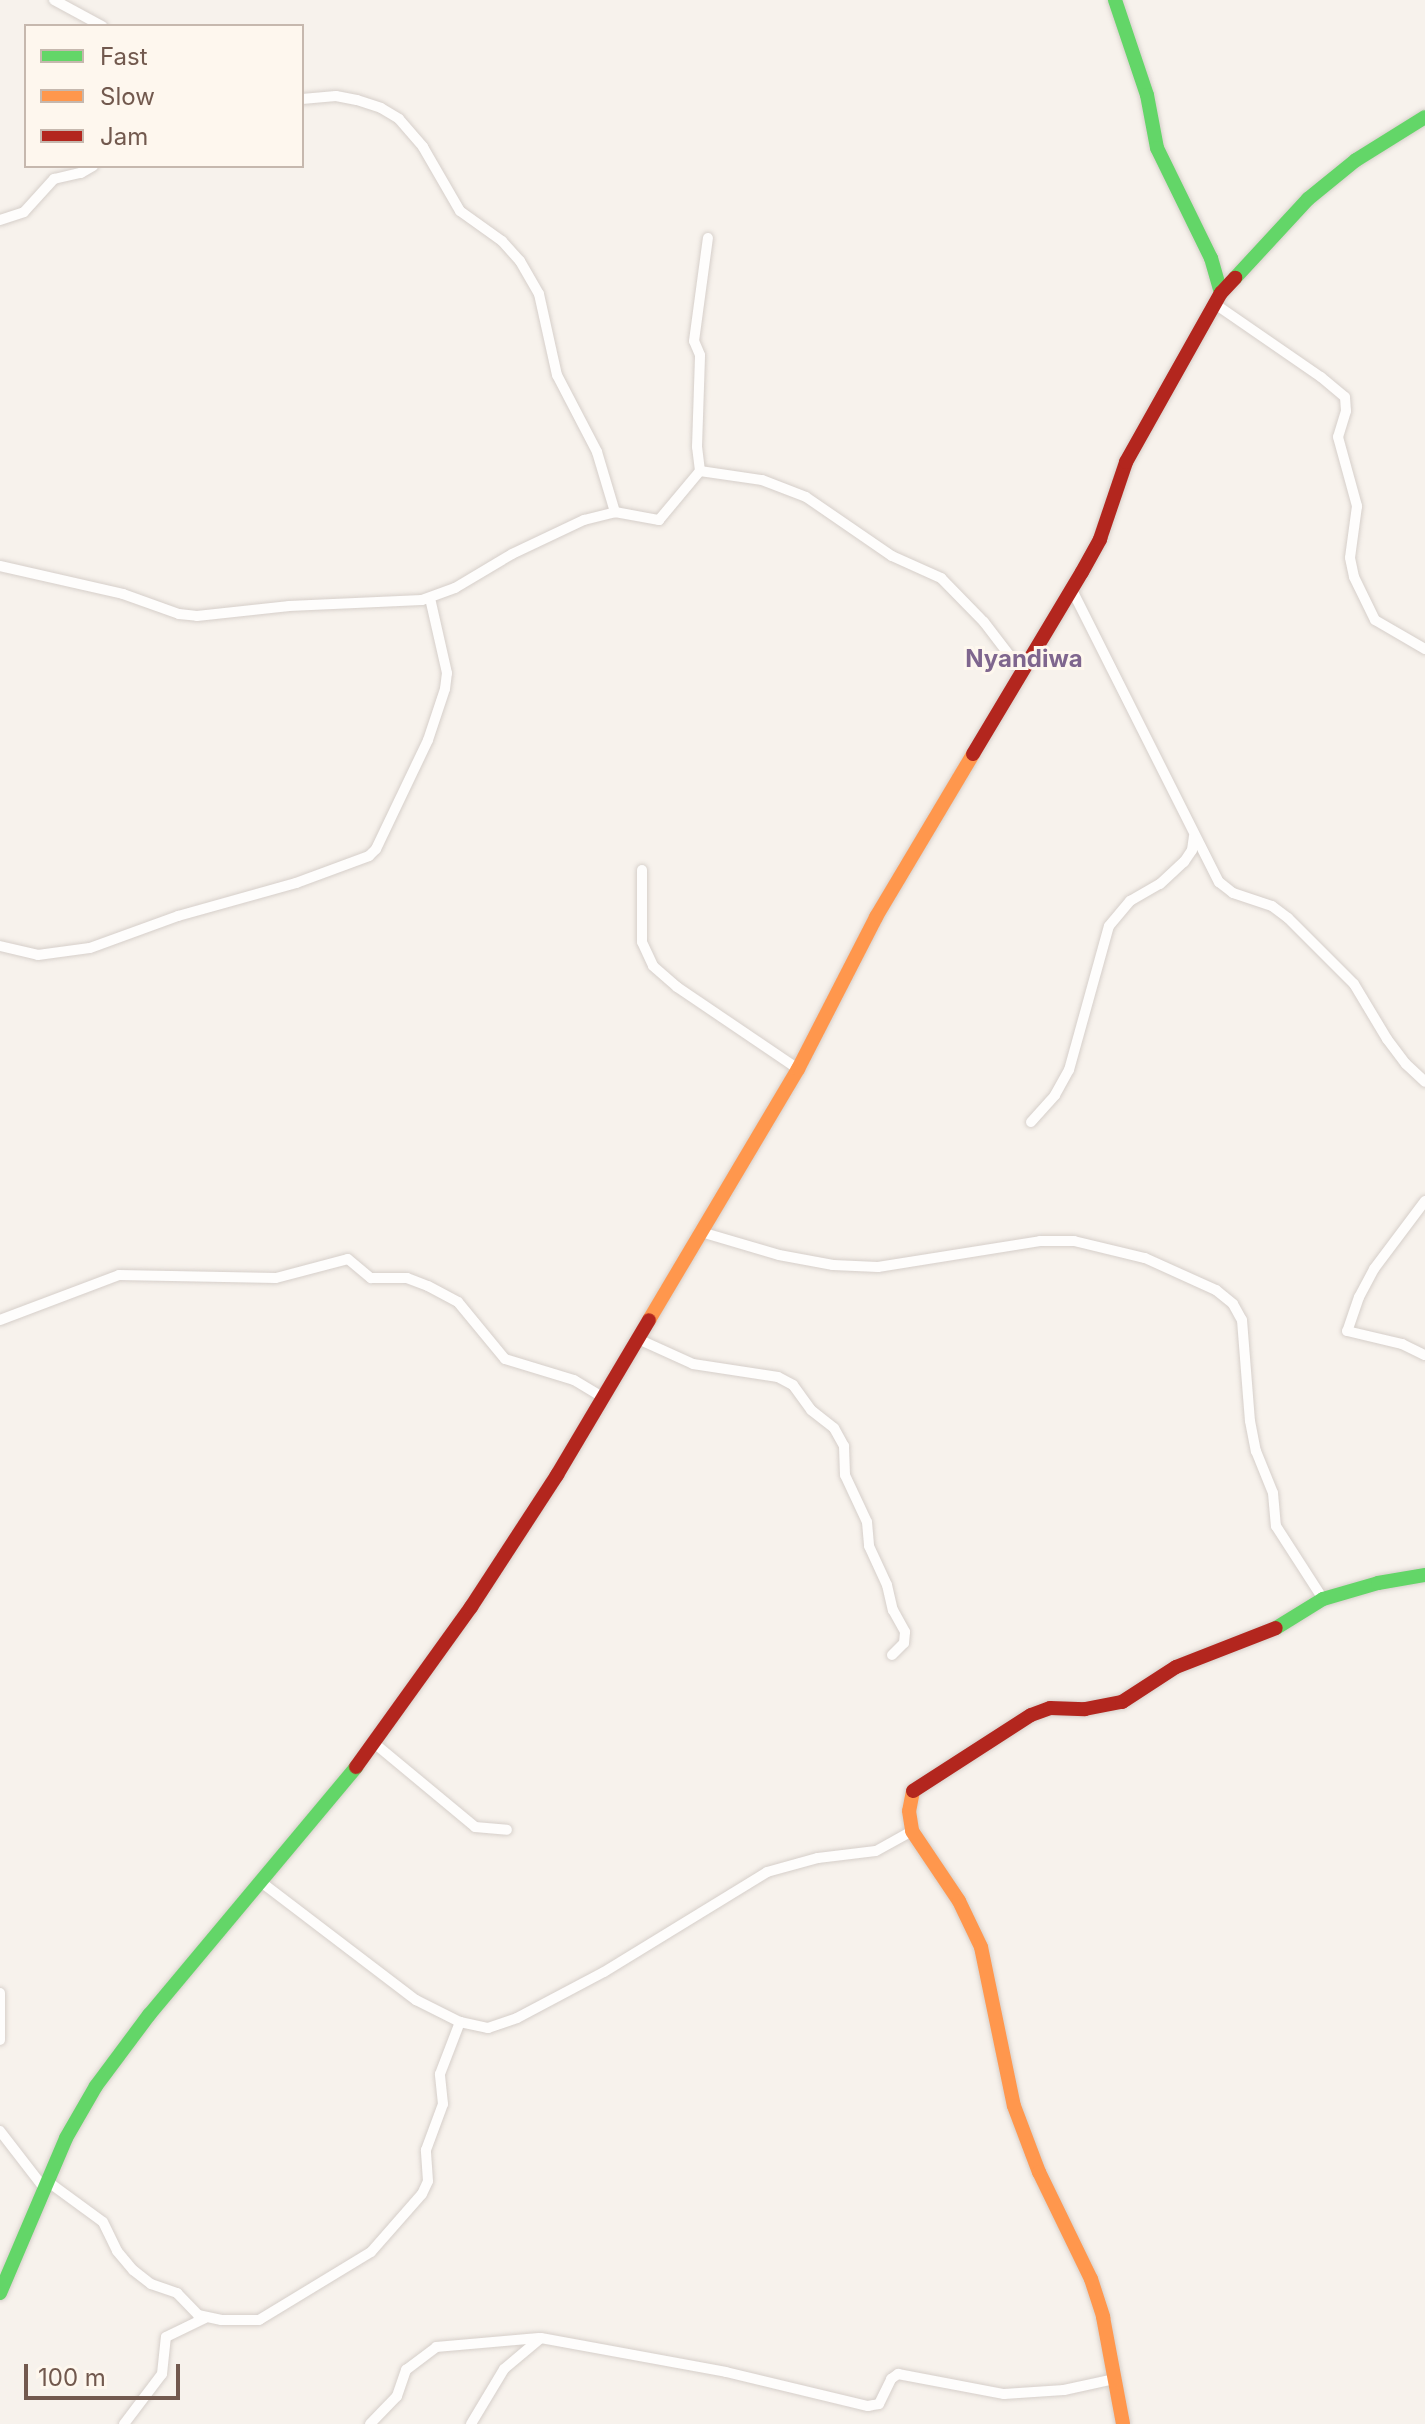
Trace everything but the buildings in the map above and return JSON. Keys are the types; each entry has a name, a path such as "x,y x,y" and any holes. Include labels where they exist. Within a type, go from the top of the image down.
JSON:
{"street":[{"path":"54,0 98,24"},
{"path":"1115,0 1147,95 1157,148 1211,258 1218,298 1345,397 1346,411 1338,437 1357,506 1350,558 1354,577 1375,620 1425,649"},
{"path":"304,99 336,96 357,100 381,108 399,119 423,147 460,211 502,241 520,261 539,294 557,375 597,452 615,512"},
{"path":"0,2293 73,2124 109,2067 374,1743 528,1523 798,1069 876,917 1072,590 1100,539 1126,462 1218,298 1308,199 1356,160 1425,117"},
{"path":"0,220 24,212 54,179 90,168"},
{"path":"0,566 123,594 179,614 197,616 268,607 430,598 565,527 615,512 659,520 700,471 697,447 700,355 694,341 708,238"},
{"path":"700,471 750,477 806,497 892,556 941,578 984,622 1023,673"},
{"path":"1072,590 1219,882 1233,893 1272,906 1288,918 1354,984 1387,1039 1425,1082"},
{"path":"0,946 38,955 90,948 224,902 296,883 369,856 386,828 441,706 447,673 430,598"},
{"path":"1031,1122 1055,1095 1069,1070 1106,933 1130,901 1160,884 1184,862 1194,846 1194,830"},
{"path":"642,870 642,942 650,962 677,987 798,1069"},
{"path":"1425,1201 1374,1269 1359,1297 1347,1331 1402,1344 1425,1355"},
{"path":"701,1232 779,1255 833,1265 878,1267 1040,1241 1074,1241 1145,1258 1216,1290 1233,1304 1242,1320 1250,1421 1256,1451 1273,1493 1276,1526 1323,1599"},
{"path":"0,1320 119,1275 276,1278 348,1259 371,1278 407,1278 458,1302 505,1359 574,1380 604,1398"},
{"path":"638,1339 693,1364 778,1377 793,1385 811,1410 834,1428 844,1446 845,1475 867,1522 869,1546 887,1585 893,1610 905,1632 904,1643 892,1655"},
{"path":"1123,2424 1103,2317 1091,2279 1039,2172 1014,2106 981,1947 959,1901 912,1831 909,1811 916,1788 1014,1723 1050,1708 1085,1709 1122,1702 1176,1667 1279,1627 1323,1599 1378,1583 1425,1575"},
{"path":"374,1743 475,1827 507,1830"},
{"path":"261,1882 416,2000 460,2022 488,2028 507,2023 604,1972 767,1872 818,1858 876,1851 912,1831"},
{"path":"0,1993 0,2040"},
{"path":"0,2131 46,2184 103,2222 117,2251 133,2270 151,2284 177,2293 198,2315 205,2318 246,2322 259,2320 327,2282 384,2241 427,2187 426,2150 443,2104 440,2074 460,2022"},
{"path":"124,2424 162,2374 166,2337 205,2318"},
{"path":"370,2424 397,2396 406,2370 427,2351 446,2344 541,2338 726,2372 868,2406 879,2404 891,2379 898,2374 1004,2394 1064,2390 1114,2379"},
{"path":"471,2424 493,2382 518,2355 541,2338"}],"traffic: fast":[{"path":"1115,0 1147,95 1157,148 1211,258 1221,293"},
{"path":"1235,278 1308,199 1356,160 1425,117"},
{"path":"1276,1628 1323,1599 1378,1583 1425,1575"},
{"path":"0,2293 66,2138 96,2086 149,2015 356,1767"}],"traffic: slow":[{"path":"649,1320 798,1069 876,917 973,754"},
{"path":"913,1791 909,1811 912,1831 959,1901 981,1947 1014,2106 1039,2172 1091,2279 1103,2317 1123,2424"}],"traffic: jam":[{"path":"973,754 1082,572 1100,539 1126,462 1221,293 1235,278"},
{"path":"356,1767 471,1607 557,1475 649,1320"},
{"path":"913,1791 1031,1715 1050,1708 1085,1709 1122,1702 1176,1667 1276,1628"}],"district":[{"name":"Nyandiwa","path":"1024,659"}]}
